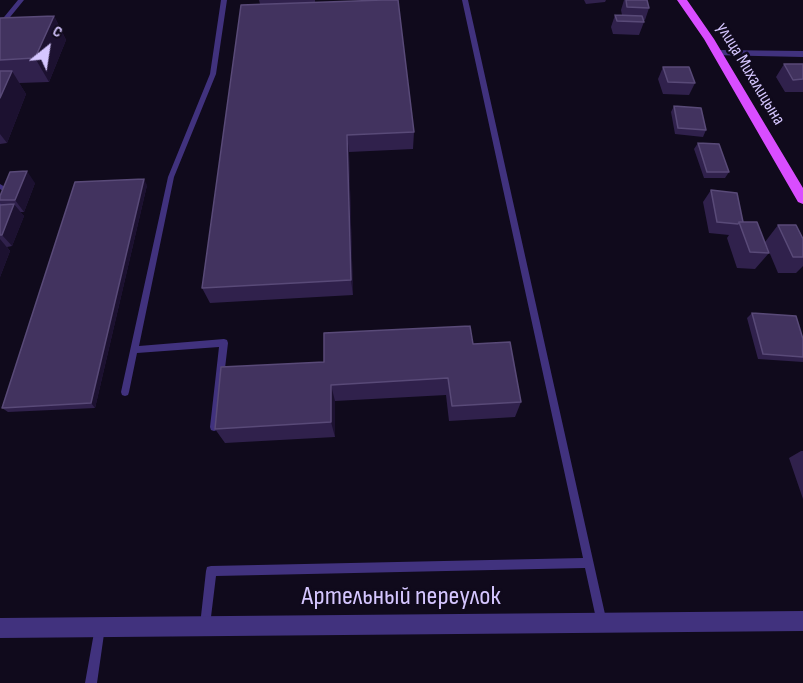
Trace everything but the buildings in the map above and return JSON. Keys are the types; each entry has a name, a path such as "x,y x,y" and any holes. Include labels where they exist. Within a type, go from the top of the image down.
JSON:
{"main road":[{"name":"улица Михалицына","path":"682,0 717,53 803,199"}],"street":[{"path":"717,53 803,54"},
{"name":"Артельный переулок","path":"0,628 803,621"}],"lane":[{"path":"0,26 21,0"},
{"path":"125,392 171,177 213,74 224,0"},
{"path":"465,0 602,623"},
{"path":"0,186 7,190 0,208"},
{"path":"134,350 224,343 214,427"},
{"path":"204,626 211,571 589,563"},
{"path":"91,683 100,627"}]}
